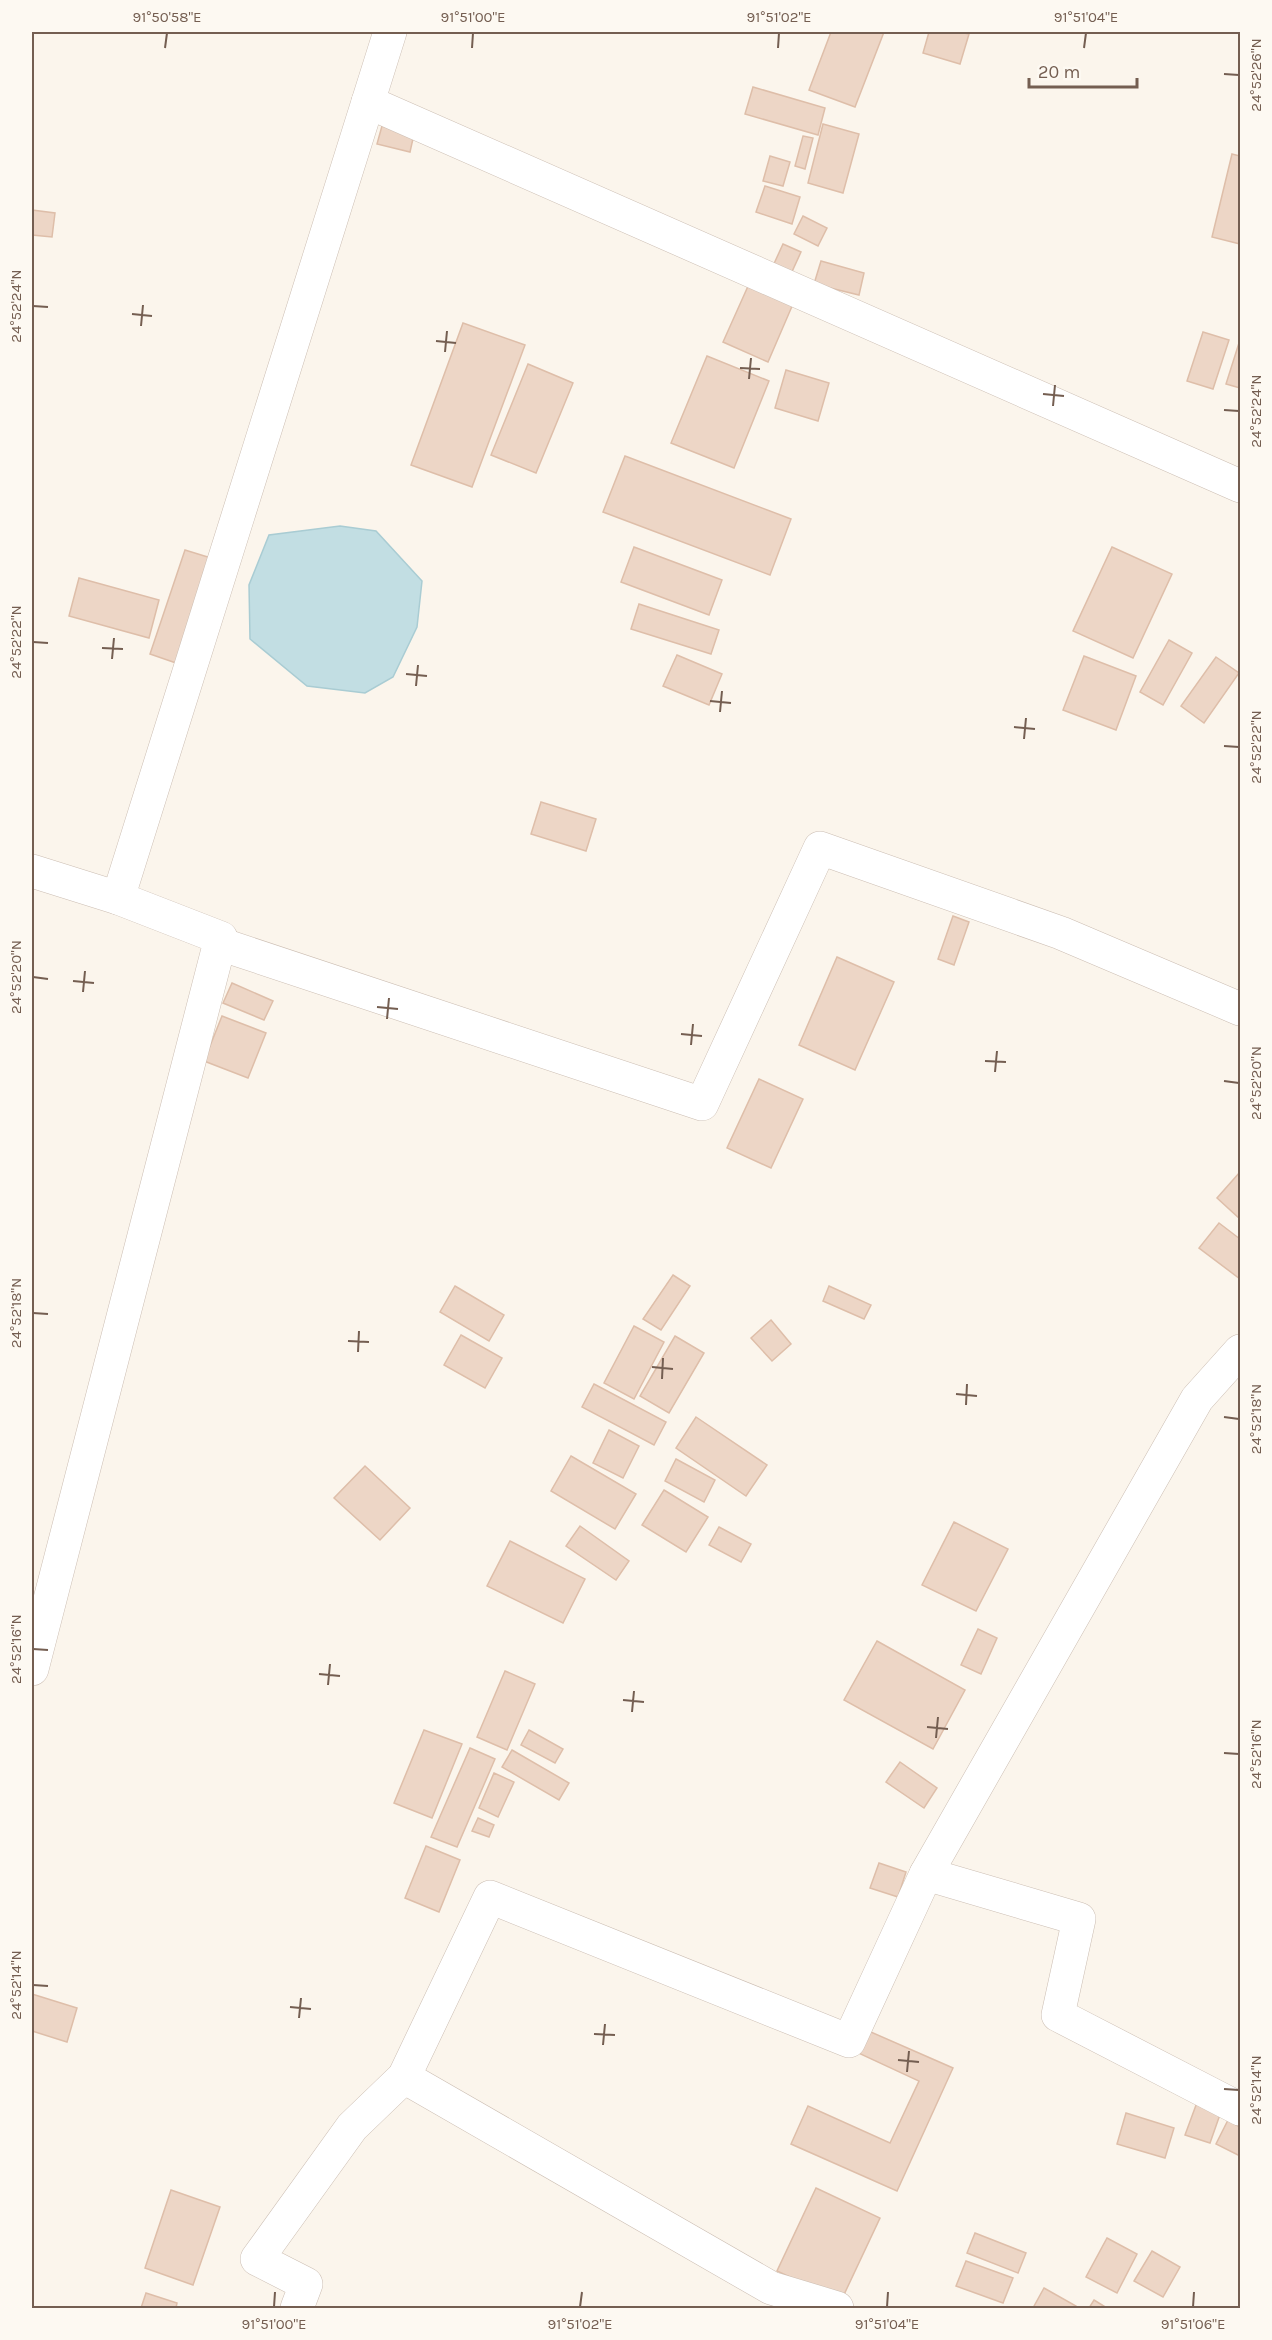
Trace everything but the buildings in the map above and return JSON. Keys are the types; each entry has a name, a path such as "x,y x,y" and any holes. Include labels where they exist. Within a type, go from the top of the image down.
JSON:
{"street":[{"path":"118,898 390,32"},
{"path":"368,102 1240,486"},
{"path":"220,944 702,1104 820,848 1061,933 1240,1009"},
{"path":"32,871 118,898 221,938 32,1669"},
{"path":"297,2308 306,2284 257,2259 352,2127 404,2077 490,1897 849,2041 926,1874 1197,1399 1240,1351"},
{"path":"926,1874 1079,1919 1058,2015 1240,2109"},
{"path":"404,2077 771,2288 837,2308"}],"water":[{"path":"340,526 376,531 422,581 417,627 393,677 365,693 307,686 250,639 249,585 269,535"}]}
